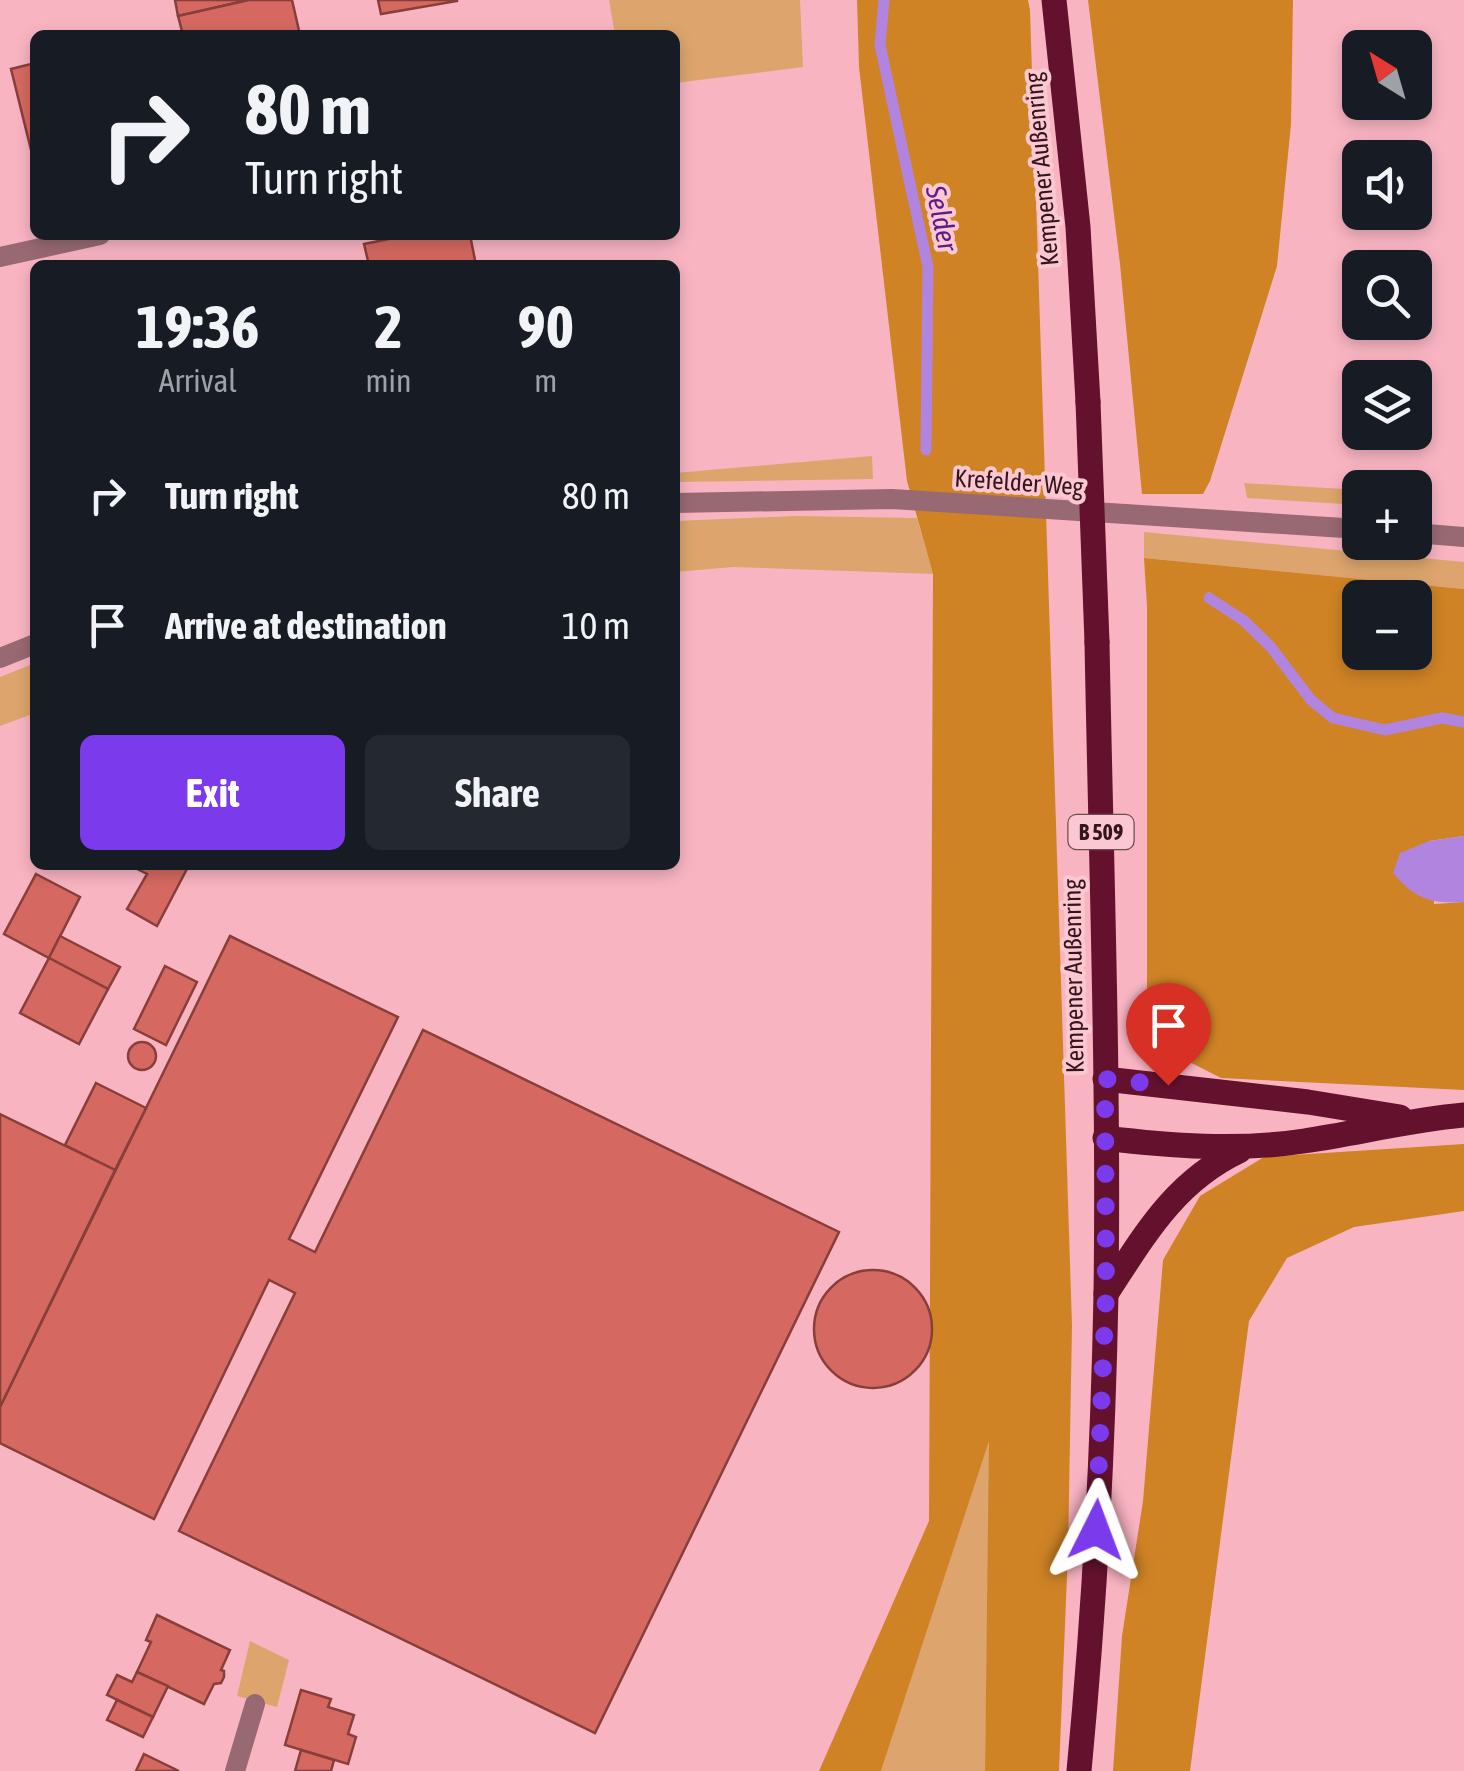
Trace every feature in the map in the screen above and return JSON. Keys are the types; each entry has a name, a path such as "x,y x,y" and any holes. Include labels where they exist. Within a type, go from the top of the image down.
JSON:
{"main road":[{"name":"Kempener Außenring","path":"1054,0 1079,245 1088,402 1105,1079 1106,1294 1090,1648 1079,1771"},
{"path":"1105,1079 1308,1102 1415,1120"},
{"path":"1104,1138 1159,1144 1302,1142 1415,1120 1464,1115"},
{"path":"1106,1294 1178,1191 1211,1164 1251,1145"}],"street":[{"path":"0,257 77,240"},
{"name":"Krefelder Weg","path":"680,502 892,499 1342,528"},
{"path":"1432,534 1464,537"},
{"path":"0,658 30,646"},
{"path":"235,1771 255,1704"}],"shaded area":[{"path":"609,0 800,0 803,67 680,82 680,30 614,30"},
{"path":"857,0 1028,0 1030,10 1072,1326 1059,1771 985,1771 989,1441 881,1771 819,1771 929,1521 933,574 907,481 859,67"},
{"path":"1088,0 1293,0 1291,124 1277,266 1203,494 1142,494 1120,264"},
{"path":"872,456 873,479 680,482 680,473"},
{"path":"1244,483 1342,489 1342,504 1247,498"},
{"path":"796,516 917,518 933,574 733,567 680,572 680,521"},
{"path":"1144,532 1342,551 1342,560 1464,562 1464,589 1432,586 1432,580 1371,580 1144,558"},
{"path":"1144,558 1371,580 1342,580 1342,670 1432,670 1432,586 1464,589 1464,718 1442,714 1384,726 1336,715 1313,698 1275,647 1246,618 1209,592 1205,600 1240,624 1268,651 1307,703 1332,720 1385,734 1443,722 1464,725 1464,836 1429,841 1434,904 1464,902 1464,1090 1221,1078 1168,1051 1147,1016"},
{"path":"1208,592 1246,618 1275,647 1384,726 1442,714 1464,718 1464,725 1443,722 1385,734 1332,720 1307,703 1268,651 1240,624 1205,601"},
{"path":"30,665 30,715 0,726 0,677"},
{"path":"1464,836 1464,902 1424,898 1393,873 1400,853 1429,841"},
{"path":"1464,1144 1464,1211 1354,1227 1287,1258 1249,1321 1190,1771 1113,1771 1122,1636 1143,1501 1163,1260 1200,1196 1264,1157"},
{"path":"990,1437 985,1771 881,1771"},
{"path":"250,1641 289,1660 277,1707 237,1696"}],"building":[{"path":"175,0 249,0 178,16"},
{"path":"249,0 292,0 299,30 182,30 178,16"},
{"path":"378,0 457,0 457,1 381,14"},
{"path":"30,64 30,146 11,69"},
{"path":"384,240 471,240 475,260 368,260 364,244"},
{"path":"139,870 186,870 157,926 127,909 147,874"},
{"path":"36,874 80,897 49,958 4,934"},
{"path":"60,936 120,967 108,989 49,958"},
{"path":"230,936 398,1017 289,1239 315,1252 423,1030 839,1232 595,1733 179,1531 295,1293 269,1280 154,1519 0,1443 0,1407"},
{"path":"49,958 108,989 79,1044 20,1013"},
{"path":"165,966 197,982 166,1045 134,1029"},
{"path":"142,1042 152,1046 156,1056 152,1066 142,1070 132,1066 128,1056 132,1046"},
{"path":"96,1083 146,1108 115,1170 65,1145"},
{"path":"0,1114 115,1170 0,1407"},
{"path":"873,1270 895,1275 915,1287 927,1307 932,1329 927,1351 915,1371 895,1383 873,1388 851,1383 831,1371 819,1351 814,1329 819,1307 831,1287 851,1275"},
{"path":"157,1615 230,1650 221,1670 224,1677 221,1683 214,1684 204,1704 137,1672 151,1642 146,1640"},
{"path":"137,1672 168,1686 153,1717 107,1695 117,1675 132,1682"},
{"path":"301,1690 331,1699 328,1707 354,1715 348,1734 356,1737 348,1764 285,1745"},
{"path":"117,1700 153,1717 143,1737 107,1720"},
{"path":"301,1750 334,1760 331,1771 295,1771"},
{"path":"144,1754 179,1771 136,1771"}],"waterway":[{"name":"Selder","path":"884,0 880,45 928,267 926,450"},
{"name":"Selder","path":"1209,598 1243,620 1270,646 1311,700 1333,718 1385,730 1442,718 1464,722"}],"route":[{"path":"1096,1530 1106,1294 1105,1079 1168,1085"}]}
